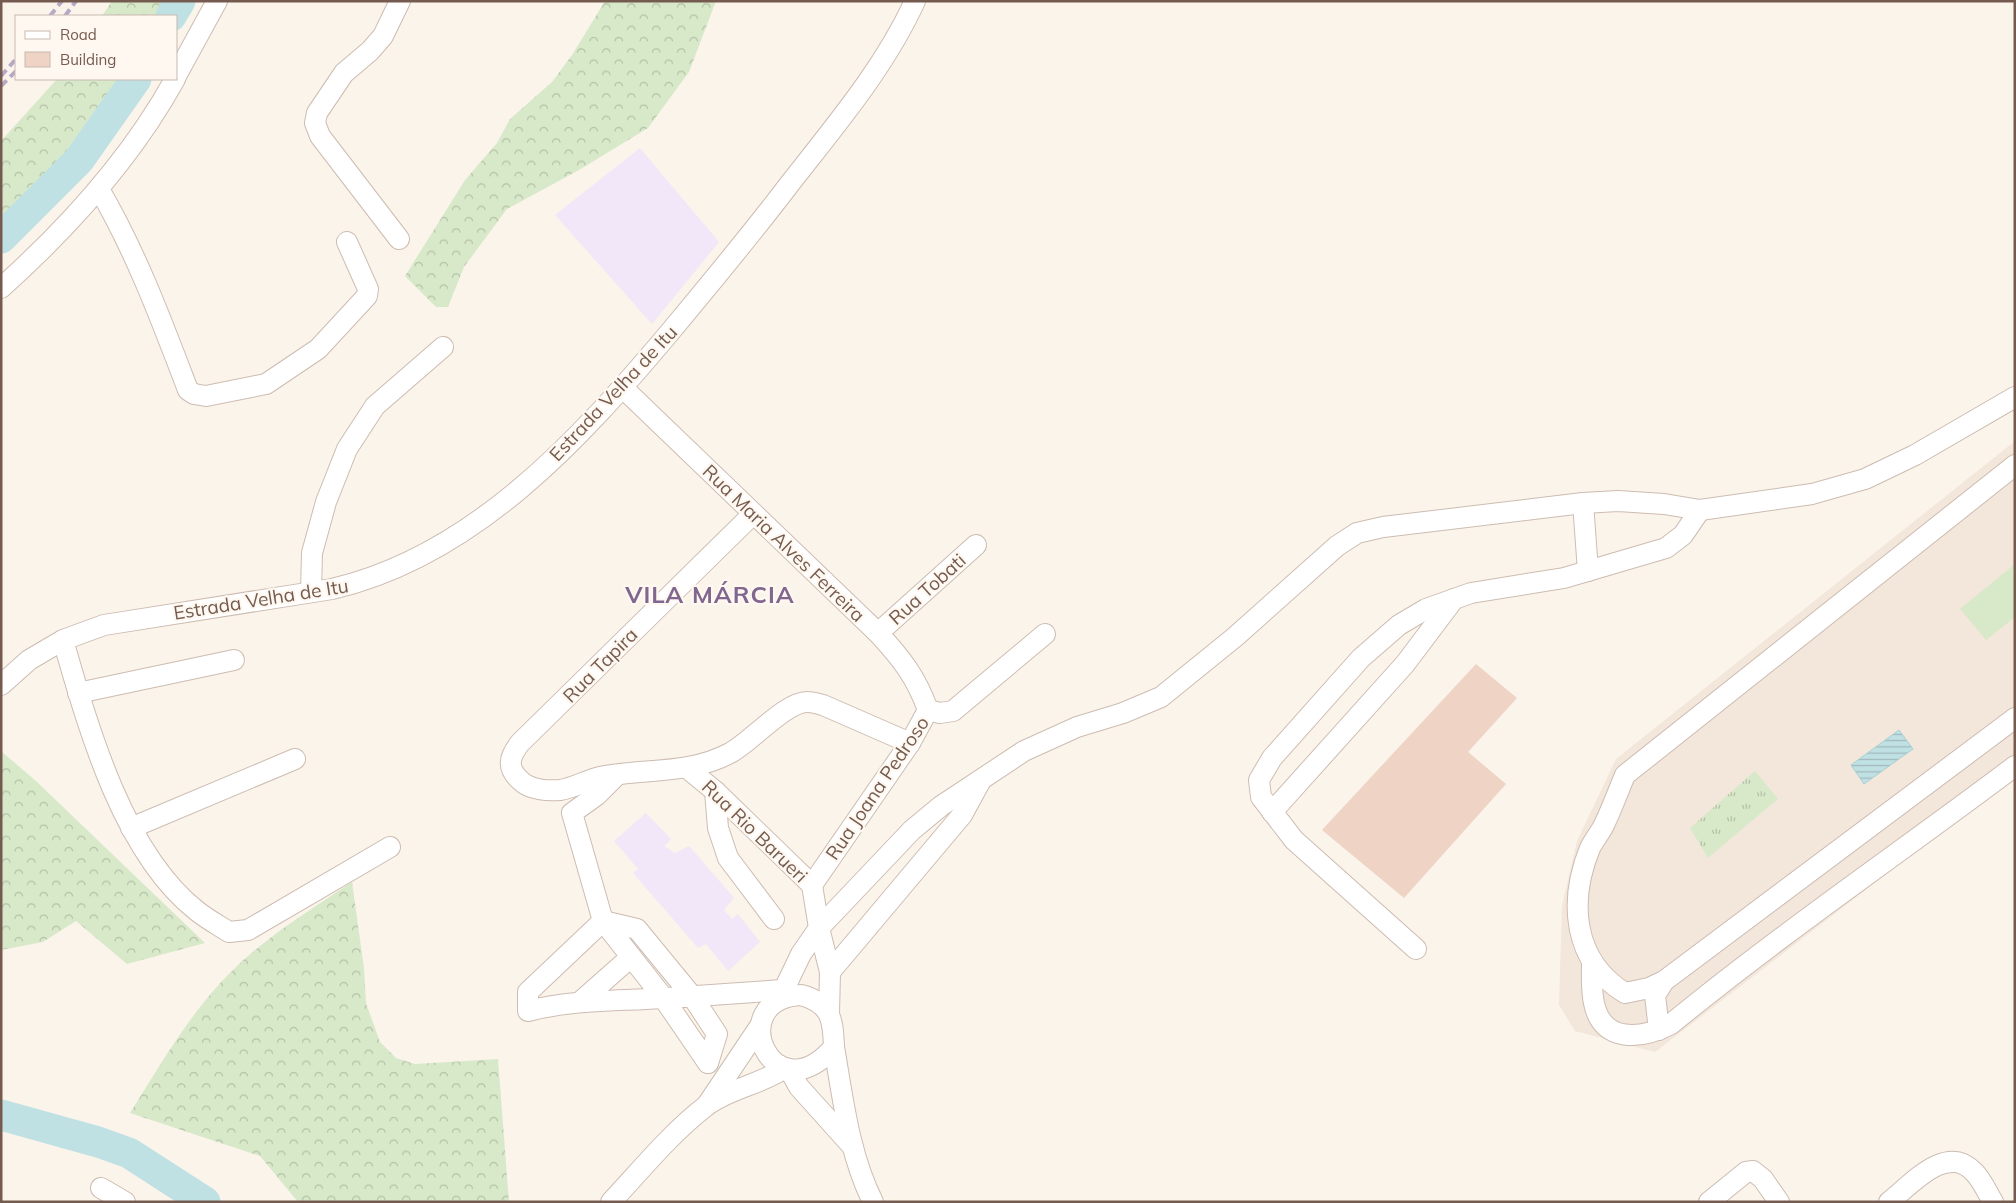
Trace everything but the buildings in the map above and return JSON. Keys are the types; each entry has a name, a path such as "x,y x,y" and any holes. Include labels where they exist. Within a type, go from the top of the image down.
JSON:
{"street":[{"path":"178,73 217,1"},
{"path":"399,239 320,136 315,123 317,113 344,72 370,51 383,36 400,1"},
{"name":"Estrada Velha de Itu","path":"1,685 29,660 63,640 104,625 311,592 361,582 388,572 421,556 507,498 552,461 623,388 737,253 866,85 915,1"},
{"path":"1,288 99,189 132,147 174,80"},
{"path":"99,189 110,208 157,309 188,390 194,394 206,396 266,384 318,349 367,296 368,289 347,242"},
{"path":"311,592 312,553 326,502 347,449 375,406 443,347"},
{"name":"Rua Maria Alves Ferreira","path":"623,388 878,633 905,663 919,686 928,710"},
{"path":"611,1202 706,1106 760,1026 764,1016 781,995 801,954 819,928 912,830 941,806 1024,751 1077,727 1123,713 1161,697 1235,637 1337,546 1358,533 1383,527 1583,503 1628,502 1700,510 1812,494 1865,480 1915,455 2015,397"},
{"path":"2015,465 1626,775 1603,827 1591,847 1580,883 1577,906 1580,936 1592,964 1608,983 1625,994 1649,988 1664,981 2015,718"},
{"path":"1583,503 1588,571"},
{"path":"1416,949 1294,840 1272,812 1261,797 1259,780 1272,758 1361,658 1399,625 1426,609 1471,593 1564,578 1666,548 1683,535 1700,510"},
{"name":"Rua Tapira","path":"616,776 600,777 562,790 535,789 524,784 515,776 509,764 512,754 753,514"},
{"name":"Rua Tobati","path":"878,633 976,545"},
{"path":"1272,812 1405,664 1454,599"},
{"name":"Rua Joana Pedroso","path":"812,885 910,743 928,710 940,713 953,711 1045,634"},
{"path":"63,640 78,693 108,777 132,828 158,871 196,910 229,932 248,930 390,847"},
{"path":"78,693 234,660"},
{"path":"603,922 637,929 692,996 717,1034 708,1063 664,998 603,922 572,813 597,795 616,776 687,768 730,753 783,713 796,705 808,702 823,705 910,743"},
{"path":"132,828 295,759"},
{"path":"1592,964 1594,1002 1600,1020 1609,1028 1625,1036 1640,1036 1659,1030 1671,1024 1738,968 2015,766"},
{"name":"Rua Rio Barueri","path":"687,768 715,791 812,885 819,928 830,972 829,1014"},
{"path":"830,972 962,815 982,778"},
{"path":"715,791 718,828 728,858 774,919"},
{"path":"603,922 528,992 528,1011 554,1004 692,996 801,995 812,998 822,1005 829,1014 834,1026 834,1047 852,1146 864,1185 873,1202"},
{"path":"580,1002 631,957"},
{"path":"1659,1030 1655,995 1664,981"},
{"path":"760,1026 760,1037 767,1056 787,1069 799,1087 852,1146"},
{"path":"706,1106 733,1091 772,1077 787,1069 801,1070 813,1066 823,1060 834,1047"},
{"path":"1889,1202 1940,1163 1953,1160 1964,1164 1975,1172 1993,1202"},
{"path":"1709,1202 1746,1172 1753,1171 1762,1179 1779,1202"},
{"path":"102,1188 125,1202"}],"shaded area":[{"path":"640,148 719,242 652,324 555,215"},
{"path":"2015,441 2015,775 1655,1052 1575,1031 1559,1005 1562,906 1577,841 1616,759"},
{"path":"646,813 671,839 664,846 675,853 689,846 734,898 724,910 732,919 738,914 760,942 728,971 706,944 698,948 633,873 638,869 614,841"}],"green space":[{"path":"112,1 196,1 178,28 178,15 103,15"},
{"path":"605,1 716,1 689,72 648,128 579,170 507,209 464,267 448,307 436,307 405,276 465,180 497,143 510,119 552,82 572,55"},
{"path":"56,80 143,80 106,136 1,250 1,141"},
{"path":"2015,564 2015,617 1986,640 1960,609"},
{"path":"1,751 36,781 205,943 127,964 76,921 43,942 1,950"},
{"path":"1755,771 1778,799 1708,858 1690,828"},
{"path":"352,882 364,968 366,1003 380,1042 396,1058 415,1064 498,1059 509,1202 298,1202 260,1156 130,1113 189,1021 232,971 260,946"}],"water":[{"path":"1899,730 1913,749 1864,784 1851,765"}],"waterway":[{"path":"172,15 180,1"},
{"path":"1,238 79,160 135,80"},
{"path":"1,1115 98,1142 129,1153 205,1202"}],"railway":[{"path":"51,15 62,1"},
{"path":"66,15 76,1"},
{"path":"1,76 15,60"},
{"path":"1,86 15,72"}],"district":[{"name":"VILA MÁRCIA","path":"710,595"}]}
